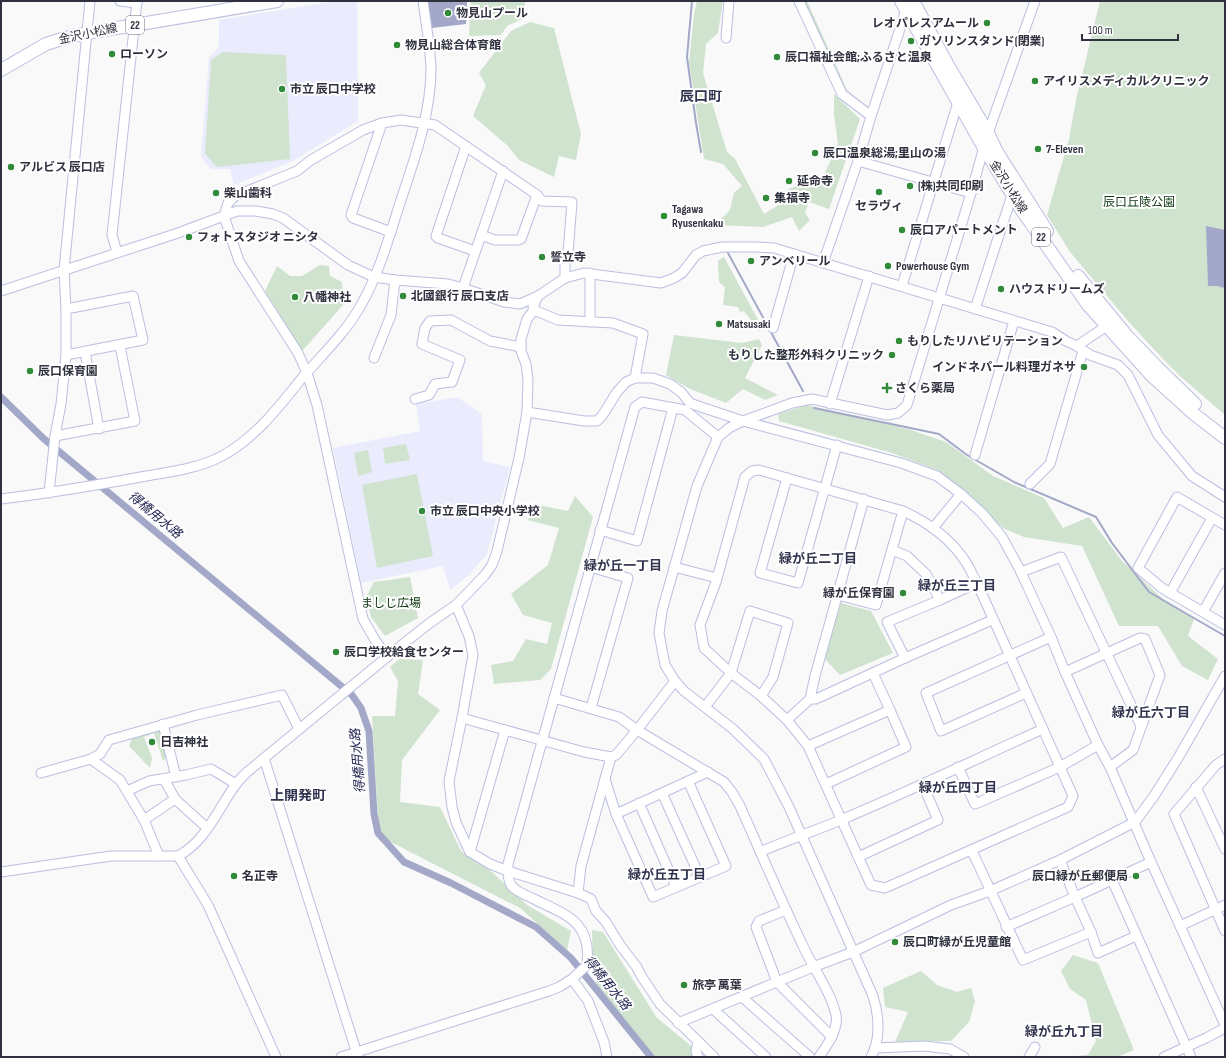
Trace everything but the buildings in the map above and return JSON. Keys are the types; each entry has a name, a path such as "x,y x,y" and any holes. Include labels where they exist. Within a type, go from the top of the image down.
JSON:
{"main road":[{"name":"金沢小松線","path":"1,70 46,44 65,38 277,1"},
{"name":"金沢小松線","path":"907,3 949,67 988,133 997,152 1036,216 1110,323 1150,375 1194,414 1225,438"},
{"name":"金沢小松線","path":"907,3 958,102 1012,195 1088,305 1128,336 1162,373 1190,400 1225,429"}],"street":[{"path":"49,493 66,355 64,270 90,1"},
{"path":"117,252 112,235 137,2 120,1"},
{"path":"1,499 89,487 186,469 221,457 250,438 269,419 348,324 361,306 391,232 420,141 428,105 431,69 423,1"},
{"path":"726,38 729,1"},
{"path":"799,1 842,94 871,116"},
{"path":"964,1057 950,1049 931,1047 874,1054 879,1022 873,996 789,807 764,759 733,729 684,691 676,681 665,665 659,633 662,611 697,486 718,437 729,428 743,421 792,403 812,399 886,415 898,413 907,405 972,193 988,133 1036,1"},
{"path":"823,263 900,32 907,3"},
{"path":"902,286 958,102"},
{"path":"387,657 363,619 323,428 307,373 298,354 239,261 224,216 228,203 235,196 297,171 311,160 363,130 382,123 401,120 435,124 538,195 542,201 572,202 568,253 565,263 565,278"},
{"path":"382,123 351,215 353,218 391,232"},
{"path":"466,146 436,236 475,251"},
{"path":"858,161 972,193"},
{"path":"463,288 503,171"},
{"path":"481,235 495,240 521,239 538,195"},
{"path":"975,309 1012,195"},
{"path":"1,291 178,233 237,211 256,211 273,214 289,223 348,265 374,277 448,284 504,302 520,304 538,296 565,278 584,273 661,283 682,273 696,254 703,251 722,247 774,248 1052,332 1066,341 1118,365 1128,375 1158,435 1176,458 1192,476 1225,498"},
{"path":"773,328 794,254"},
{"path":"590,273 590,322"},
{"path":"830,404 869,276"},
{"path":"374,358 391,315 395,280"},
{"path":"66,309 133,296 143,340 120,346 66,355"},
{"path":"1,872 111,856 178,856 187,851 196,843 208,828 236,784 264,758 387,657 431,622 456,605 485,575 492,565 497,551 519,458 527,412 528,380 526,364 521,347 527,319 534,310 533,307 538,296"},
{"path":"534,310 558,320 613,323 643,334 635,378"},
{"path":"415,399 429,395 435,384 452,382 460,360 422,344 425,328 430,321 451,320 490,341 521,347"},
{"path":"975,456 1014,321"},
{"path":"1030,484 1050,464 1080,348 1110,323"},
{"path":"55,439 135,421 120,346"},
{"path":"85,352 99,429"},
{"path":"527,412 584,421 597,421 602,416 617,392 626,382 635,378 644,377 661,380 670,384 681,392 690,403 743,421 901,463 937,476 961,494 982,513 1002,537 1021,572 1098,745 1110,767 1135,822 1151,862 1225,1027 1164,1057"},
{"path":"341,1057 358,1054 549,991 559,987 575,976 587,965 588,954 586,941 577,924 571,917 523,894 511,885 508,878 508,864 512,847 635,407 642,402 685,410 718,437"},
{"path":"600,530 637,541 673,408"},
{"path":"787,478 760,573 798,583 837,445"},
{"path":"759,470 825,489 903,511 919,518 950,543 965,561 977,583 992,620 1073,796 1068,807 972,851 885,888 871,885 808,746 787,720 704,648 701,636 700,625 717,578 745,477 752,472 759,470"},
{"path":"933,528 961,494"},
{"path":"1225,526 1177,497 1138,568 1162,588 1225,625"},
{"path":"787,720 810,699 864,499"},
{"path":"838,595 876,605 903,511"},
{"path":"1170,593 1212,518"},
{"path":"892,550 907,556 926,574 940,600"},
{"path":"1021,572 1061,557 1141,726"},
{"path":"590,567 628,578 591,708"},
{"path":"674,567 717,578"},
{"path":"1203,612 1225,574"},
{"path":"904,658 887,622 977,583"},
{"path":"456,605 469,636 473,655 449,780 452,807 456,822 470,852 490,864 508,871 591,898 596,911 606,922 660,1004 714,1057"},
{"path":"705,707 731,673 750,612 788,623 773,677 761,696"},
{"path":"810,699 816,699 904,658 992,620"},
{"path":"1026,693 942,731 926,693 1051,637"},
{"path":"1065,672 1140,638 1145,639 1160,675 1133,750 1110,767"},
{"path":"826,784 906,747 873,673"},
{"path":"678,1023 853,952 951,905 990,891 1060,860 1135,822 1154,796 1178,758 1225,676"},
{"path":"462,718 584,752 611,757 616,755 676,681"},
{"path":"41,773 91,759 100,754 109,740 197,715 282,695 299,729"},
{"path":"554,698 620,717 637,730 724,782 732,792 740,806 786,910 823,985 836,1017 832,1037 819,1057"},
{"path":"808,746 890,710"},
{"path":"163,724 176,777"},
{"path":"760,852 923,785 958,767 1043,729"},
{"path":"470,852 505,730"},
{"path":"958,767 975,804 1060,767 1098,745"},
{"path":"578,893 581,866 611,757"},
{"path":"264,758 358,1054"},
{"path":"91,759 120,780 144,820 159,856"},
{"path":"1224,761 1216,765 1174,814 1225,930"},
{"path":"127,791 149,781 176,777 211,769 236,784"},
{"path":"616,814 708,772"},
{"path":"164,779 175,799 208,828"},
{"path":"605,779 616,814 653,896 726,866 688,781"},
{"path":"858,857 938,820 923,785"},
{"path":"1196,787 1225,849"},
{"path":"662,793 700,876"},
{"path":"144,820 175,799"},
{"path":"639,803 676,887"},
{"path":"972,851 1006,927 1023,960 1091,932"},
{"path":"178,856 208,905 276,1057"},
{"path":"1060,860 1091,932 1098,953 1136,936"},
{"path":"1006,927 1151,862"},
{"path":"1112,880 1191,1057"},
{"path":"1180,926 1225,905"},
{"path":"786,910 759,921 756,927 777,982 832,1037"},
{"path":"575,976 588,1001 604,1042 607,1057"},
{"path":"742,997 810,1057"},
{"path":"712,1009 766,1057"},
{"path":"698,1042 696,1051 698,1057"},
{"path":"1029,1057 1035,1047"}],"shaded area":[{"name":"市立 辰口中学校","path":"336,1 357,1 358,121 293,161 234,185 230,169 211,169 201,157 209,57 219,47 219,20"},
{"name":"市立 辰口中央小学校","path":"457,397 482,414 483,461 510,467 487,554 469,575 450,590 443,566 361,583 333,448 420,431 416,404"}],"green space":[{"path":"471,1 525,1 524,18 507,26 501,35 469,36"},
{"path":"697,1 723,1 718,33 706,44 703,73 727,152 735,159 764,214 780,204 777,195 806,181 819,186 838,144 834,114 834,94 860,119 829,209 809,202 805,213 810,220 799,231 792,217 763,227 719,225 720,220 730,210 734,193 742,186 723,164 704,159 689,62 694,14"},
{"path":"801,1 807,1 847,90 862,103 857,102 843,89"},
{"name":"辰口丘陵公園","path":"1100,1 1225,1 1225,415 1180,376 1128,321 1070,252 1047,215 1069,139 1076,100"},
{"path":"530,22 554,28 581,134 576,160 559,156 554,177 519,160 508,146 473,116 486,85 479,73 511,31"},
{"path":"223,52 286,55 290,159 217,167 205,154 211,60"},
{"path":"724,257 763,329 759,331 744,311 740,312 738,307 723,305 725,287 719,282 718,261"},
{"path":"320,265 329,266 330,276 342,282 343,305 302,351 265,291 277,266 290,276 302,276"},
{"path":"674,335 742,343 759,339 762,345 745,378 778,395 765,400 743,389 726,403 688,388 666,375"},
{"path":"807,405 911,430 946,442 993,476 1044,498 1063,528 1089,517 1122,561 1165,601 1194,619 1188,636 1218,659 1208,680 1182,666 1158,626 1119,626 1082,546 1024,537 1003,528 940,471 892,453 779,421 778,414"},
{"path":"406,444 410,460 385,464 383,448"},
{"path":"368,450 372,472 358,476 354,453"},
{"path":"417,474 433,556 377,568 362,485"},
{"path":"575,496 593,517 551,669 540,680 494,684 491,665 513,661 526,639 547,644 552,623 523,615 511,594 548,565 559,528 528,520 534,504 568,511"},
{"name":"ましじ広場","path":"410,577 418,618 385,636 371,617 366,597 374,582"},
{"path":"841,603 871,611 893,653 840,675 822,656"},
{"path":"399,659 423,660 418,694 440,710 402,760 400,802 440,807 461,851 492,872 527,905 571,931 567,950 520,908 379,836 372,716 395,716 398,681 390,667"},
{"path":"159,727 168,756 163,761 154,733 144,737 152,758 150,768 129,746 133,736"},
{"path":"592,930 603,932 657,1018 705,1057 653,1057 598,989 593,969"},
{"path":"1073,955 1098,963 1134,1050 1117,1057 1064,1057 1088,1055 1096,1041 1086,1000 1070,989 1061,971"},
{"path":"921,971 937,985 957,992 971,988 975,1001 969,1022 951,1041 895,1042 908,1012 885,1007 883,988"}],"water":[{"name":"物見山プール","path":"427,1 467,1 466,24 432,28"},
{"path":"1206,226 1225,230 1225,288 1208,286"}],"waterway":[{"path":"692,1 687,57 701,152"},
{"path":"728,253 803,391"},
{"name":"得橋用水路","path":"1,397 44,439 352,695 361,708 369,731 374,814 378,833 404,862 451,883 536,927 571,958 651,1057"},
{"path":"814,408 939,434 967,455 1014,482 1096,517 1112,543 1149,592 1225,636"}],"place":[{"name":"物見山プール","path":"448,13"},
{"name":"レオパレスアムール","path":"987,23"},
{"name":"ガソリンスタンド(閉業)","path":"911,41"},
{"name":"物見山総合体育館","path":"397,45"},
{"name":"ローソン","path":"112,54"},
{"name":"辰口福祉会館;ふるさと温泉","path":"777,57"},
{"name":"アイリスメディカルクリニック","path":"1035,81"},
{"name":"市立 辰口中学校","path":"282,89"},
{"name":"7-Eleven","path":"1038,149"},
{"name":"辰口温泉総湯;里山の湯","path":"815,153"},
{"name":"アルビス 辰口店","path":"11,167"},
{"name":"延命寺","path":"789,181"},
{"name":"(株)共同印刷","path":"910,186"},
{"name":"セラヴィ","path":"879,192"},
{"name":"柴山歯科","path":"216,193"},
{"name":"集福寺","path":"766,198"},
{"name":"Tagawa Ryusenkaku","path":"664,216"},
{"name":"辰口アパートメント","path":"902,230"},
{"name":"フォトスタジオ ニシタ","path":"189,237"},
{"name":"誓立寺","path":"542,257"},
{"name":"アンベリール","path":"751,261"},
{"name":"Powerhouse Gym","path":"888,266"},
{"name":"ハウスドリームズ","path":"1001,289"},
{"name":"北國銀行 辰口支店","path":"403,296"},
{"name":"八幡神社","path":"295,297"},
{"name":"Matsusaki","path":"719,324"},
{"name":"もりしたリハビリテーション","path":"899,341"},
{"name":"もりした整形外科クリニック","path":"892,355"},
{"name":"インドネパール料理ガネサ","path":"1084,367"},
{"name":"辰口保育園","path":"30,371"},
{"name":"さくら薬局","path":"887,388"},
{"name":"市立 辰口中央小学校","path":"422,511"},
{"name":"緑が丘保育園","path":"903,593"},
{"name":"辰口学校給食センター","path":"336,652"},
{"name":"日吉神社","path":"152,742"},
{"name":"名正寺","path":"234,876"},
{"name":"辰口緑が丘郵便局","path":"1136,876"},
{"name":"辰口町緑が丘児童館","path":"895,942"},
{"name":"旅亭 萬葉","path":"684,985"}],"district":[{"name":"辰口町","path":"701,96"},
{"name":"緑が丘二丁目","path":"818,559"},
{"name":"緑が丘一丁目","path":"623,566"},
{"name":"緑が丘三丁目","path":"957,586"},
{"name":"緑が丘六丁目","path":"1151,713"},
{"name":"緑が丘四丁目","path":"958,788"},
{"name":"上開発町","path":"298,795"},
{"name":"緑が丘五丁目","path":"667,875"},
{"name":"緑が丘九丁目","path":"1064,1032"}]}
